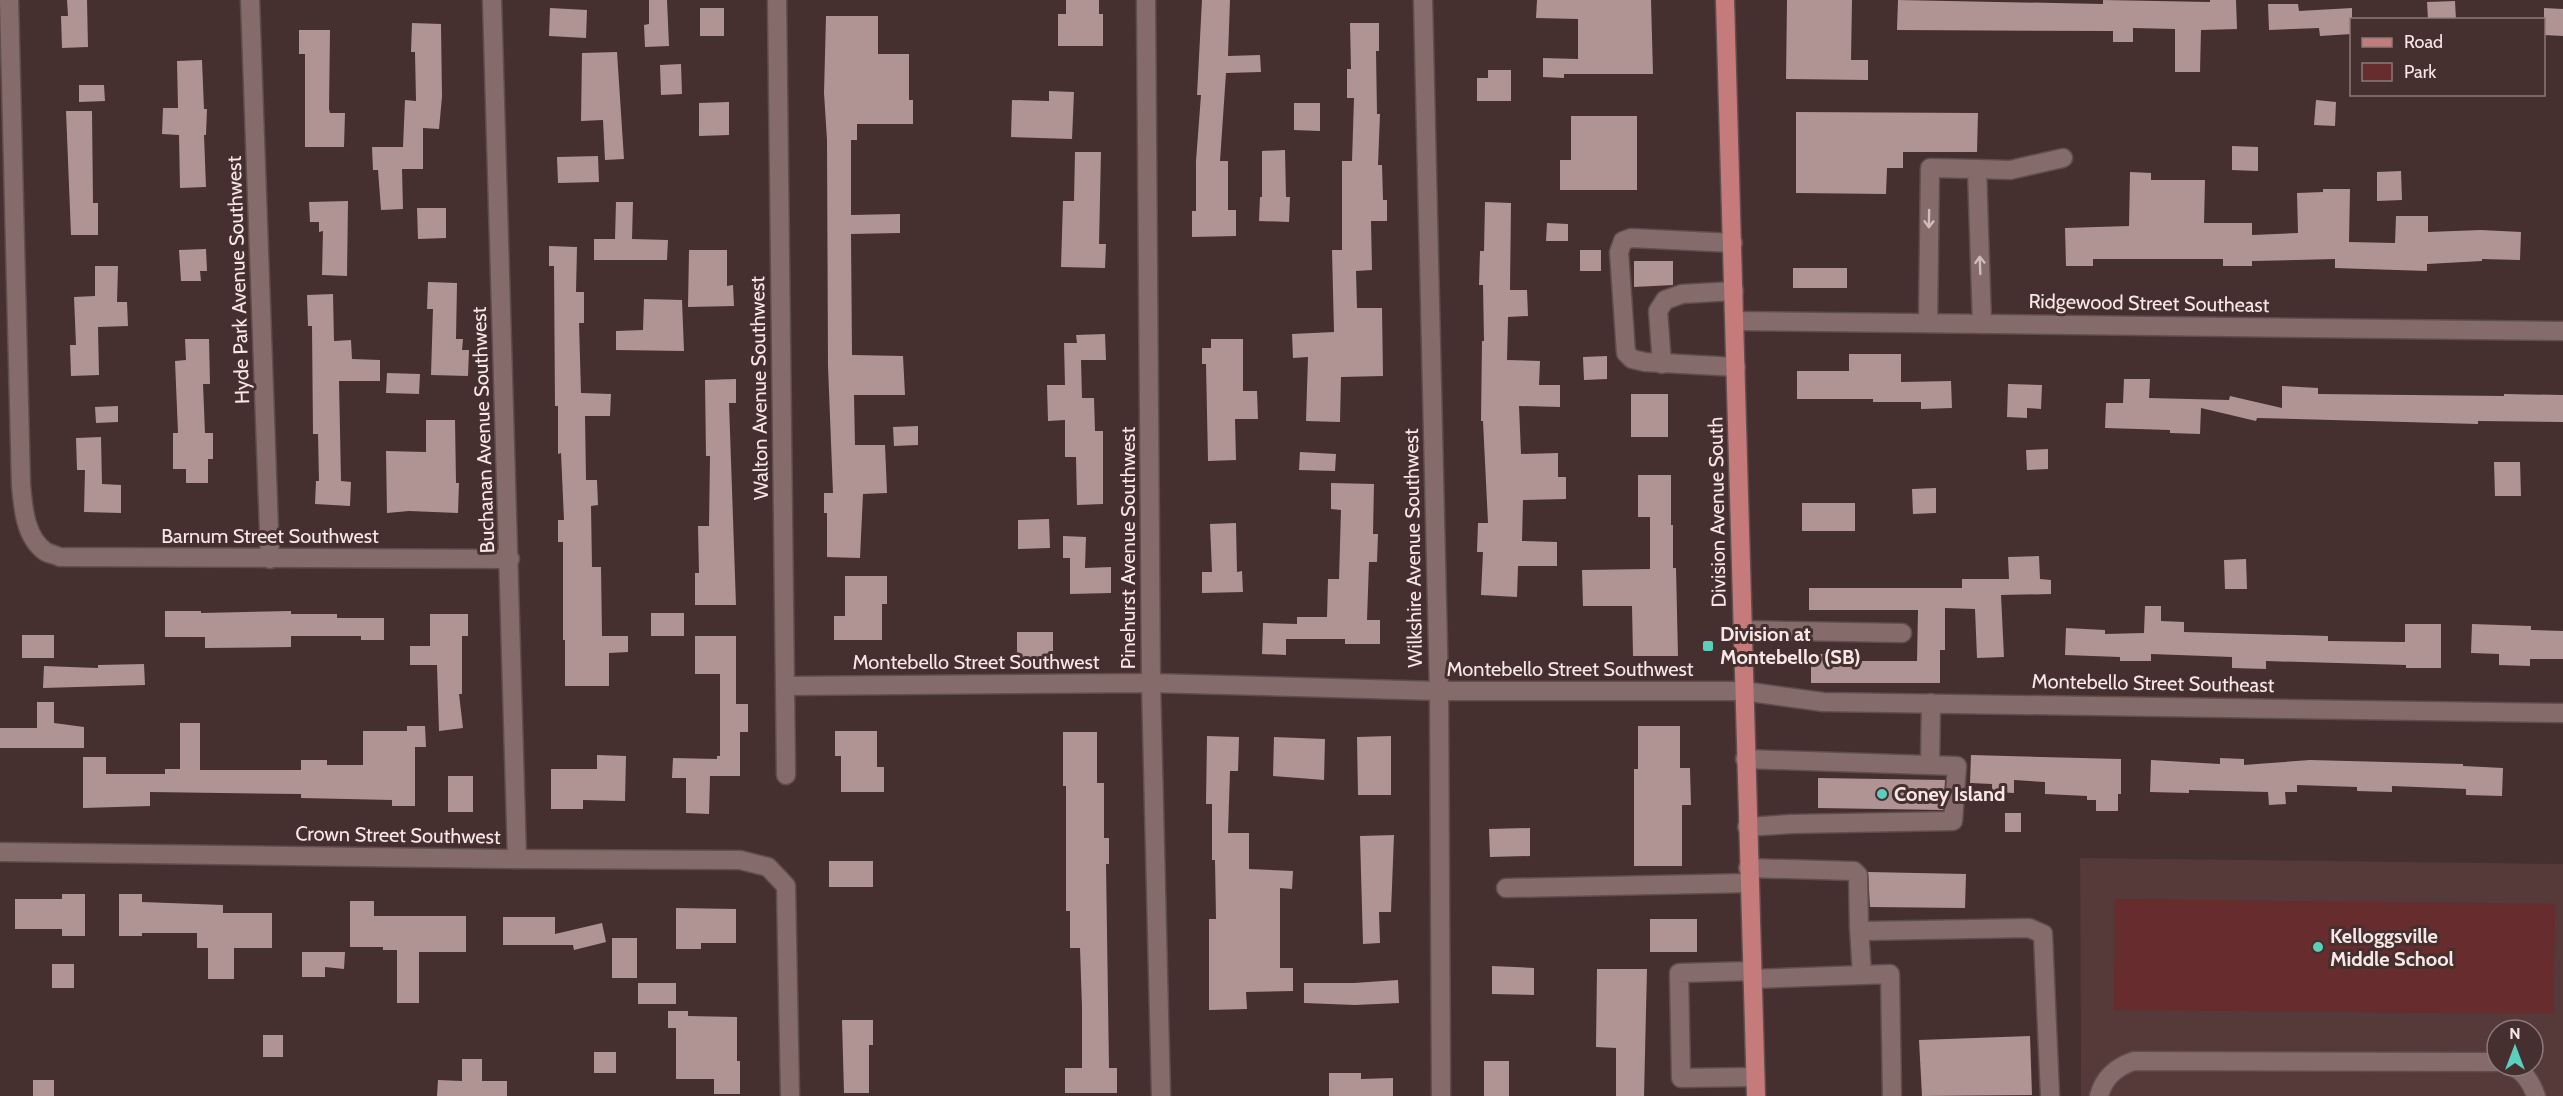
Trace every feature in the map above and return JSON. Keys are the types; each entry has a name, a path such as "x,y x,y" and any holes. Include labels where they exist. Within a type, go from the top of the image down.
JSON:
{"main road":[{"name":"Division Avenue South","path":"1725,0 1756,1096"}],"street":[{"name":"Barnum Street Southwest","path":"9,0 23,516 36,540 46,552 60,556 510,559"},
{"name":"Hyde Park Avenue Southwest","path":"250,0 270,559"},
{"name":"Buchanan Avenue Southwest","path":"492,0 517,859"},
{"name":"Walton Avenue Southwest","path":"777,0 786,775"},
{"name":"Pinehurst Avenue Southwest","path":"1146,0 1151,683 1161,1096"},
{"name":"Wilkshire Avenue Southwest","path":"1424,0 1439,691 1441,1096"},
{"path":"1928,323 1930,168 2010,170 2063,158"},
{"path":"1977,169 1982,324"},
{"path":"1732,243 1631,238 1623,241 1619,252 1626,353 1632,359 1662,364 1736,367"},
{"path":"1662,364 1658,311 1665,300 1682,294 1734,291"},
{"name":"Ridgewood Street Southeast","path":"1735,321 2563,332"},
{"path":"1742,630 1902,633"},
{"name":"Montebello Street Southwest","path":"786,686 1151,683 1439,691 1743,691"},
{"name":"Montebello Street Southeast","path":"1743,691 1823,702 2563,713"},
{"path":"1930,765 1931,703"},
{"path":"1745,759 1957,766 1953,821 1747,826"},
{"name":"Crown Street Southwest","path":"0,852 740,860 768,867 786,886 790,1096"},
{"path":"1506,888 1854,871 1858,875 1862,975"},
{"path":"1859,927 1865,931 2029,927 2043,934 2050,1096"},
{"path":"1755,1077 1681,1078 1679,973 1890,974 1892,1096"},
{"path":"2099,1096 2106,1080 2119,1066 2134,1061 2485,1062"},
{"path":"2526,1078 2536,1096"}],"shaded area":[{"name":"Kelloggsville Middle School","path":"2080,858 2563,864 2563,1096 2081,1096"}],"green space":[{"path":"2115,899 2555,904 2554,1014 2114,1010"}],"building":[{"path":"67,0 87,0 88,47 62,48 61,16 68,16"},
{"path":"649,0 667,0 669,46 645,47 644,25 649,24"},
{"path":"1066,0 1099,0 1099,14 1103,14 1103,46 1058,46 1058,14 1066,14"},
{"path":"1202,0 1230,0 1228,56 1260,55 1261,72 1226,73 1220,161 1228,161 1228,210 1236,210 1236,236 1192,237 1192,211 1196,211 1196,161 1201,95 1197,95"},
{"path":"1537,0 1651,0 1653,74 1564,74 1564,78 1543,77 1543,58 1578,59 1578,19 1536,18"},
{"path":"1787,0 1852,0 1851,60 1868,60 1868,80 1786,79"},
{"path":"1898,0 2103,4 2103,0 2210,2 2210,0 2236,0 2237,29 2201,30 2200,72 2175,72 2175,29 2133,28 2133,42 2113,42 2113,31 1897,30"},
{"path":"2455,1 2456,18 2428,18 2427,2"},
{"path":"2268,4 2298,4 2299,11 2352,8 2350,34 2320,36 2319,28 2269,30"},
{"path":"550,8 587,10 586,38 549,36"},
{"path":"700,8 724,8 724,36 700,36"},
{"path":"2544,8 2563,9 2563,36 2545,35"},
{"path":"826,16 878,16 878,54 909,54 909,100 913,100 913,124 857,124 857,140 851,140 851,215 900,214 900,233 851,234 852,355 903,356 905,395 854,395 855,445 885,445 887,493 863,494 860,558 827,557 827,513 824,513 824,493 833,493 828,366 827,140 824,93"},
{"path":"412,23 441,24 442,97 439,129 423,128 423,169 402,169 403,209 381,210 378,170 373,170 372,147 403,147 405,100 416,101 415,52 411,52"},
{"path":"1350,23 1379,23 1379,51 1376,51 1377,114 1380,114 1378,165 1382,165 1383,200 1387,200 1387,221 1371,221 1372,270 1356,271 1357,308 1382,308 1383,376 1341,377 1340,422 1306,421 1308,357 1293,358 1292,334 1334,332 1332,250 1342,250 1342,161 1352,161 1354,98 1347,98 1347,69 1351,69"},
{"path":"299,30 330,30 329,109 330,113 345,113 344,147 305,147 305,54 299,54"},
{"path":"617,52 624,159 605,160 603,120 581,121 582,53"},
{"path":"202,60 204,109 207,109 206,135 204,135 206,187 180,188 179,135 162,134 163,108 178,108 177,61"},
{"path":"681,64 682,94 661,95 660,65"},
{"path":"1488,70 1511,70 1511,101 1477,101 1477,78 1488,78"},
{"path":"79,85 104,85 105,101 79,102"},
{"path":"1049,91 1074,92 1072,139 1011,137 1012,100 1049,101"},
{"path":"2316,100 2336,102 2335,126 2314,125"},
{"path":"729,102 729,135 699,136 699,103"},
{"path":"1294,103 1320,103 1320,131 1294,130"},
{"path":"66,111 92,111 93,203 98,203 98,235 71,235"},
{"path":"1796,112 1978,113 1977,152 1903,152 1903,168 1887,168 1886,194 1796,193"},
{"path":"1571,116 1637,116 1637,190 1560,190 1560,160 1571,160"},
{"path":"2232,146 2258,147 2258,171 2232,170"},
{"path":"1285,150 1286,197 1290,197 1289,222 1259,221 1260,197 1262,197 1262,151"},
{"path":"1075,152 1101,152 1099,244 1106,244 1105,268 1061,267 1063,201 1074,201"},
{"path":"598,156 599,182 558,183 557,157"},
{"path":"2401,171 2402,200 2377,201 2377,172"},
{"path":"2130,172 2151,173 2151,180 2205,180 2204,223 2252,223 2252,235 2298,233 2297,193 2323,192 2323,189 2350,189 2349,242 2395,243 2396,216 2428,216 2428,232 2481,230 2521,232 2520,260 2482,259 2482,261 2427,264 2427,271 2335,268 2335,259 2252,261 2252,266 2223,266 2223,259 2093,259 2093,266 2066,266 2065,228 2129,226"},
{"path":"348,201 347,276 322,275 323,231 319,232 319,222 310,222 309,202"},
{"path":"616,202 633,202 632,239 668,240 667,260 594,260 594,239 615,239"},
{"path":"1485,202 1511,203 1510,290 1527,290 1528,316 1508,317 1507,360 1540,361 1539,385 1560,385 1560,407 1519,406 1521,454 1558,453 1558,477 1566,477 1566,499 1523,500 1522,541 1557,542 1557,566 1518,566 1517,597 1481,595 1483,552 1477,552 1478,523 1488,523 1483,421 1481,421 1482,341 1484,341 1483,285 1479,285 1480,251 1484,251"},
{"path":"417,208 446,208 446,238 418,239"},
{"path":"1547,223 1568,224 1568,241 1546,241"},
{"path":"549,246 577,247 576,292 584,292 584,323 579,323 581,393 611,394 610,416 585,416 586,480 597,480 598,505 591,506 592,567 601,567 602,636 628,636 628,652 609,653 609,686 565,686 563,542 558,542 558,520 564,520 561,453 558,454 558,406 555,406 554,266 549,266"},
{"path":"206,249 207,271 200,271 201,281 181,281 179,250"},
{"path":"689,250 727,250 727,286 733,285 734,306 688,307"},
{"path":"1580,250 1601,250 1601,271 1580,271"},
{"path":"1634,261 1673,261 1673,285 1634,287"},
{"path":"95,266 118,266 117,302 127,302 128,326 98,327 99,375 71,376 70,345 76,345 74,297 95,296"},
{"path":"1793,268 1847,268 1847,288 1793,288"},
{"path":"428,282 457,283 456,339 463,339 462,350 469,350 468,376 431,375 433,309 427,309"},
{"path":"333,294 334,341 351,340 352,359 380,360 380,381 339,381 341,481 351,482 350,506 315,504 316,481 319,481 318,434 313,434 312,326 308,326 307,295"},
{"path":"644,299 682,300 684,351 616,350 616,331 643,330"},
{"path":"1105,334 1106,360 1081,360 1082,398 1094,398 1095,431 1103,431 1103,504 1077,505 1076,457 1065,457 1065,420 1048,421 1047,385 1065,385 1064,343 1077,343 1076,335"},
{"path":"185,339 209,339 210,384 203,384 205,433 213,433 213,459 208,459 208,483 186,483 186,469 173,469 173,433 178,433 175,361 186,360"},
{"path":"1211,339 1243,339 1243,391 1257,391 1258,419 1235,419 1236,460 1208,461 1206,364 1202,364 1202,348 1211,348"},
{"path":"1849,354 1901,354 1901,382 1951,381 1952,408 1921,409 1921,402 1873,402 1873,399 1797,399 1797,371 1849,371"},
{"path":"1607,356 1607,379 1584,380 1583,357"},
{"path":"387,373 420,374 419,394 386,393"},
{"path":"736,379 736,403 729,403 736,605 695,605 695,573 699,573 698,526 709,526 710,456 706,456 705,380"},
{"path":"2124,379 2150,379 2149,398 2229,400 2230,396 2282,408 2282,386 2318,388 2318,394 2563,395 2563,422 2478,421 2478,424 2257,418 2256,421 2201,408 2200,434 2170,433 2170,430 2105,428 2106,403 2123,403"},
{"path":"2008,384 2042,385 2041,409 2027,408 2027,418 2007,417"},
{"path":"1631,394 1668,394 1668,437 1631,437"},
{"path":"118,406 118,422 96,423 95,407"},
{"path":"426,420 455,420 456,483 459,483 458,513 409,511 387,513 386,451 426,452"},
{"path":"918,426 918,445 894,446 893,427"},
{"path":"101,437 102,484 121,485 121,513 84,512 85,470 77,470 76,438"},
{"path":"2048,449 2048,469 2027,470 2026,450"},
{"path":"1300,452 1336,454 1335,471 1299,470"},
{"path":"2494,462 2520,462 2521,496 2495,496"},
{"path":"1638,475 1671,475 1671,525 1673,525 1673,568 1676,568 1678,656 1633,656 1632,606 1583,606 1582,570 1650,569 1650,517 1638,517"},
{"path":"1331,483 1374,484 1373,534 1378,534 1377,562 1369,562 1367,620 1380,620 1380,644 1345,644 1345,639 1286,639 1286,655 1262,654 1263,623 1297,624 1297,617 1327,617 1328,579 1339,579 1341,510 1331,509"},
{"path":"1936,488 1936,513 1913,514 1912,489"},
{"path":"1802,503 1855,503 1855,531 1802,531"},
{"path":"1049,519 1050,548 1018,549 1018,520"},
{"path":"1236,523 1237,572 1242,571 1243,592 1202,593 1202,572 1212,572 1210,524"},
{"path":"1063,536 1086,537 1085,568 1111,567 1111,593 1070,594 1070,558 1063,558"},
{"path":"2039,556 2040,579 2051,580 2051,594 2001,595 2004,657 1977,658 1975,609 1945,608 1945,650 1940,650 1940,683 1811,683 1811,654 1857,654 1857,661 1917,661 1918,610 1809,610 1809,588 1962,588 1962,579 2009,579 2008,557"},
{"path":"2246,559 2247,589 2225,589 2224,560"},
{"path":"845,576 887,576 887,604 882,604 882,640 834,640 834,616 845,616"},
{"path":"2145,606 2161,606 2161,621 2184,622 2184,632 2328,636 2328,641 2405,642 2405,624 2441,624 2441,668 2266,661 2266,669 2232,668 2232,657 2151,654 2151,661 2120,661 2120,657 2065,655 2066,628 2105,630 2105,634 2144,633"},
{"path":"165,611 201,611 201,613 291,611 291,614 337,614 337,618 384,618 384,640 361,640 361,636 291,636 291,647 205,648 205,637 165,637"},
{"path":"651,613 684,613 684,636 651,636"},
{"path":"430,614 468,614 468,636 462,636 462,694 459,694 463,728 439,731 437,665 410,665 410,646 430,646"},
{"path":"2472,624 2531,626 2531,630 2563,631 2563,659 2530,659 2530,666 2499,665 2499,654 2471,653"},
{"path":"1017,632 1053,632 1053,659 1017,659"},
{"path":"22,635 54,635 54,658 22,658"},
{"path":"695,636 736,636 736,704 748,704 748,732 740,732 740,776 710,776 709,814 686,813 686,778 672,778 673,758 717,759 717,756 720,756 720,674 695,674"},
{"path":"144,664 145,685 43,688 44,666 98,668 98,665"},
{"path":"37,702 54,702 54,723 84,727 84,748 0,748 0,728 37,728"},
{"path":"180,723 200,723 200,770 301,770 301,760 327,760 327,765 363,765 363,731 407,731 407,726 425,726 426,747 415,747 415,806 392,806 392,800 301,798 301,794 150,792 150,806 83,808 83,757 106,757 106,774 165,774 165,769 180,769"},
{"path":"1638,726 1680,726 1680,768 1690,768 1691,805 1682,805 1682,866 1634,866 1634,769 1638,769"},
{"path":"835,731 877,731 877,767 884,767 884,792 841,792 841,756 835,756"},
{"path":"1063,732 1097,732 1097,783 1104,783 1104,838 1109,838 1109,864 1106,864 1109,1068 1117,1068 1117,1093 1065,1093 1065,1068 1082,1068 1082,1007 1080,948 1070,948 1070,911 1066,911 1066,786 1063,786"},
{"path":"1207,736 1239,737 1238,771 1230,771 1228,833 1249,833 1249,869 1293,871 1292,889 1280,888 1280,968 1293,968 1293,991 1246,992 1247,1009 1209,1010 1209,919 1216,919 1215,860 1212,860 1212,804 1206,804"},
{"path":"1391,736 1391,795 1358,795 1357,737"},
{"path":"1274,737 1325,739 1324,780 1273,776"},
{"path":"597,755 626,756 625,801 583,800 583,809 551,809 551,769 597,769"},
{"path":"1971,755 2121,759 2121,794 2118,794 2118,811 2096,811 2096,800 2087,800 2087,796 2045,794 2045,782 2014,780 2014,793 1992,792 1992,784 1970,783"},
{"path":"2220,758 2244,759 2244,765 2310,760 2463,764 2463,766 2503,768 2502,796 2466,795 2466,789 2392,786 2392,792 2357,791 2357,787 2297,785 2297,792 2285,792 2286,804 2269,805 2268,792 2189,790 2189,793 2150,792 2151,760 2220,764"},
{"path":"448,776 473,776 473,812 448,812"},
{"name":"Coney Island","path":"1818,778 1945,780 1943,810 1818,808"},
{"path":"2005,813 2021,813 2021,832 2005,832"},
{"path":"1530,828 1530,856 1490,857 1489,829"},
{"path":"1394,835 1391,912 1379,912 1380,943 1363,944 1360,836"},
{"path":"829,861 873,861 873,887 829,887"},
{"path":"1868,872 1966,874 1965,908 1870,907"},
{"path":"62,894 85,894 85,936 62,936 62,929 15,929 15,899 62,899"},
{"path":"119,894 142,894 142,902 223,905 223,913 272,913 272,948 234,948 234,979 208,979 208,948 197,948 197,933 142,933 142,936 119,936"},
{"path":"350,901 374,901 374,916 466,916 466,952 419,952 419,1003 397,1003 397,950 383,950 383,947 350,947"},
{"path":"676,908 736,909 736,943 701,943 701,949 676,949"},
{"path":"503,917 555,917 555,934 602,923 606,942 574,950 573,945 503,945"},
{"path":"1650,919 1697,919 1697,952 1650,952"},
{"path":"612,938 637,938 637,978 612,978"},
{"path":"302,952 345,952 344,969 325,967 325,977 302,977"},
{"path":"52,964 74,964 74,988 52,988"},
{"path":"1492,966 1534,968 1534,995 1492,994"},
{"path":"1597,969 1647,969 1644,1096 1616,1096 1616,1048 1596,1047"},
{"path":"1398,980 1399,1003 1355,1005 1304,1003 1304,983"},
{"path":"638,983 676,983 676,1004 638,1004"},
{"path":"668,1011 688,1011 688,1016 737,1017 740,1094 714,1094 714,1079 676,1079 676,1028 668,1028"},
{"path":"842,1020 873,1020 873,1045 869,1045 869,1093 844,1093"},
{"path":"263,1035 283,1035 283,1057 263,1057"},
{"path":"2030,1036 2032,1095 1922,1096 1919,1040"},
{"path":"594,1052 616,1052 616,1073 594,1073"},
{"path":"462,1059 482,1059 482,1081 507,1081 507,1096 437,1096 438,1080 462,1081"},
{"path":"1484,1061 1509,1061 1509,1096 1484,1096"},
{"path":"1329,1073 1361,1073 1361,1079 1393,1078 1393,1096 1329,1096"},
{"path":"33,1080 54,1080 54,1096 33,1096"}],"place":[{"name":"Division at Montebello (SB)","path":"1708,646"},
{"name":"Coney Island","path":"1882,794"},
{"name":"Kelloggsville Middle School","path":"2318,947"}]}
